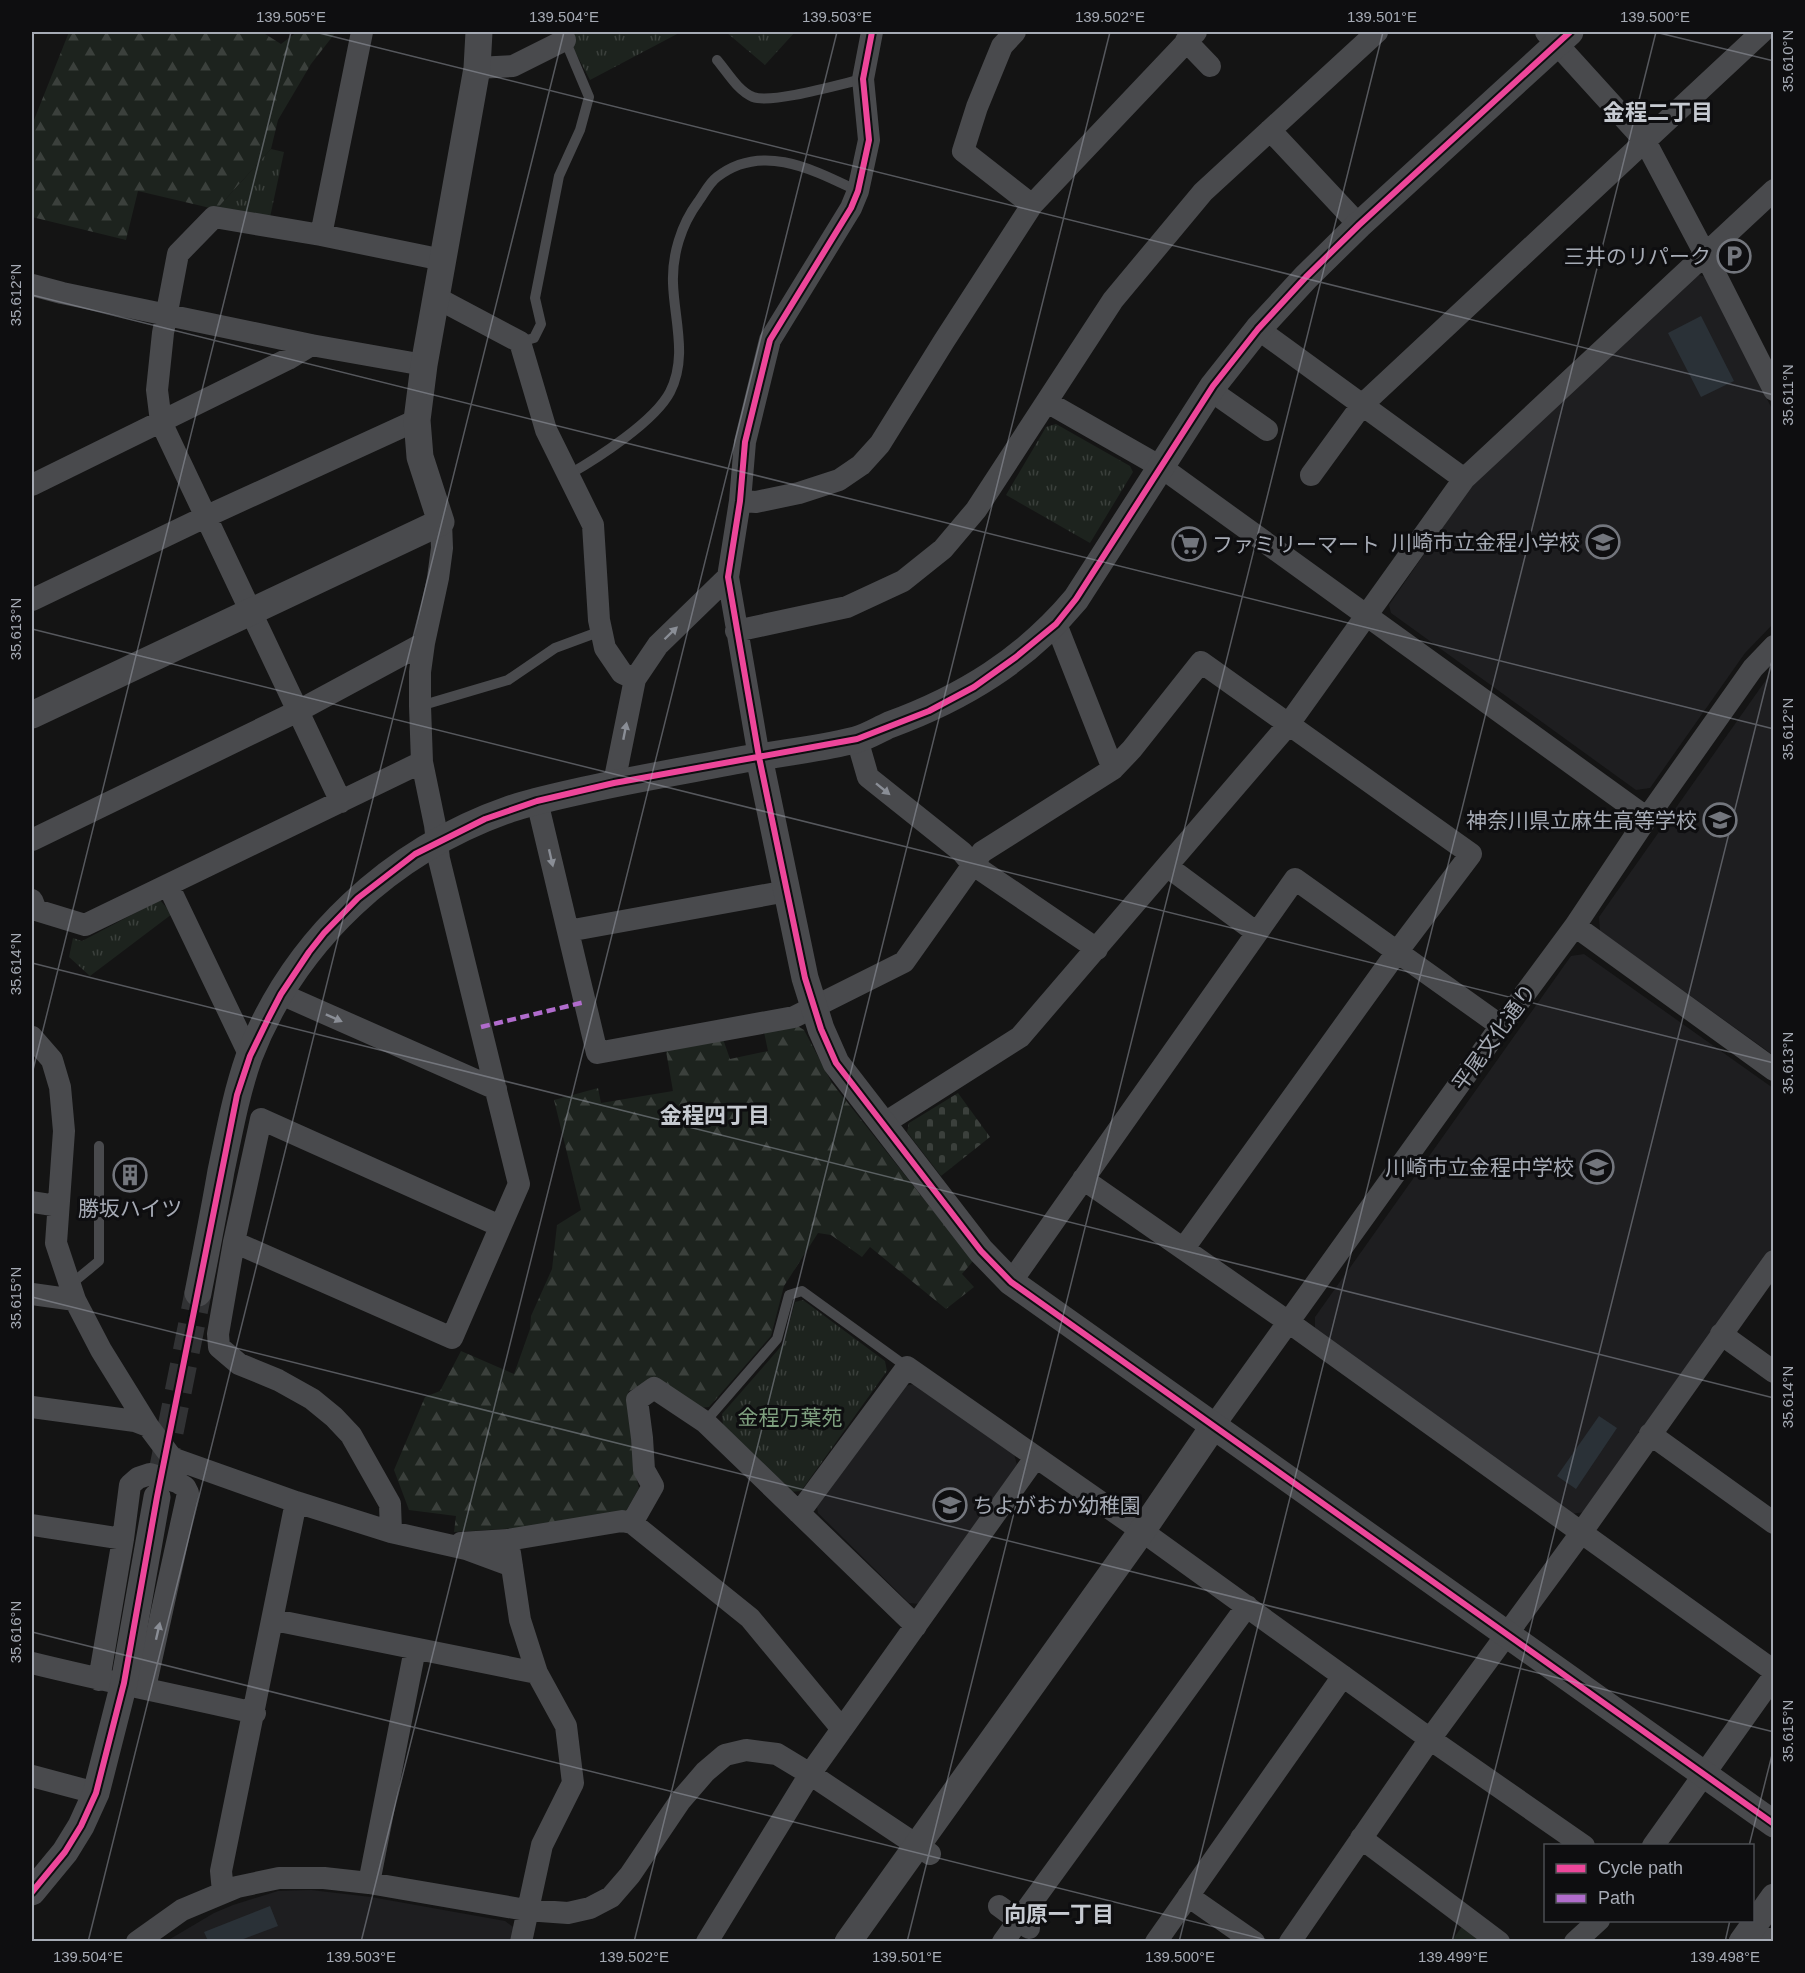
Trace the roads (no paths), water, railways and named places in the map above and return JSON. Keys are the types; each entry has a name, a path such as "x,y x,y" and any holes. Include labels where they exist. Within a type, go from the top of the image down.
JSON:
{"street":[{"path":"321,236 362,32"},
{"path":"234,1242 452,1338 519,1184 439,859 435,825 422,762 420,706 420,672 442,548 441,522 420,457 417,420 424,365 438,298 477,68 479,32"},
{"path":"872,32 863,79 870,140 858,191 851,208 770,340 745,442 740,501 728,577 759,757 805,978 836,1062 981,1251 1011,1282 1773,1824"},
{"path":"1015,32 1002,46 976,107 963,151 1032,205"},
{"path":"736,631 847,607 903,581 943,549 976,510 1113,300 1203,192 1377,32"},
{"path":"1311,475 1362,405 1762,32"},
{"path":"198,1293 231,1118 250,1056 281,994 309,952 341,915 395,868 436,843 485,819 537,801 614,783 857,739 928,711 974,687 1016,657 1056,624 1076,599 1210,390 1258,329 1306,276 1558,35 1645,141 1773,390"},
{"path":"477,68 513,66 568,36"},
{"path":"740,501 756,502 799,494 839,480 861,465 880,444 1032,205 1191,36 1210,66"},
{"path":"1270,130 1359,225"},
{"path":"883,1124 1020,1037 1288,725 1464,479 1773,190"},
{"path":"341,802 161,422 157,390 163,333 178,254 214,217 443,260"},
{"path":"32,285 311,345 424,365"},
{"path":"438,298 520,342 546,430 593,525 599,620 605,648 622,673 635,679"},
{"path":"1258,329 1464,479"},
{"path":"32,485 288,359 311,345"},
{"path":"1210,390 1267,430"},
{"path":"1047,402 1161,467 1647,818"},
{"path":"32,600 205,517 417,420"},
{"path":"32,715 441,522"},
{"path":"614,783 635,679 658,645 728,577"},
{"path":"1056,624 1113,769"},
{"path":"32,840 298,711 424,644"},
{"name":"平尾文化通り","path":"1213,1426 1575,926 1647,818 1753,668 1773,646"},
{"path":"537,801 597,1053 794,1017 904,962 982,852 1113,769 1132,749 1201,662 1471,854 1397,952 1184,1248"},
{"path":"857,739 868,777 962,852 972,864 1097,949"},
{"path":"32,900 36,910 85,925 422,762"},
{"path":"1168,867 1257,933"},
{"path":"1011,1282 1295,879 1501,1026"},
{"path":"168,885 250,1056"},
{"path":"568,931 788,891"},
{"path":"1575,926 1773,1070"},
{"path":"281,994 496,1089"},
{"path":"32,1037 52,1060 60,1087 64,1131 56,1243 73,1293 101,1350 148,1426 165,1478 123,1684 96,1793 81,1826 65,1852 32,1892"},
{"path":"391,1532 390,1504 351,1435 312,1399 278,1380 239,1364 219,1347 218,1334 234,1242 261,1119 500,1226"},
{"path":"1083,1179 1184,1248 1773,1671"},
{"path":"32,1202 58,1206"},
{"path":"1290,1941 1430,1739 1581,1533 1773,1262"},
{"path":"32,1294 73,1293"},
{"path":"1721,1334 1773,1372"},
{"path":"799,1513 906,1367 1142,1531 1430,1739 1583,1844"},
{"path":"632,1522 653,1486 644,1470 637,1400 654,1388 705,1422 916,1626"},
{"path":"32,1407 135,1421 148,1426"},
{"path":"848,1941 923,1850 1213,1426"},
{"path":"1650,1434 1773,1523"},
{"path":"706,1941 810,1774 1035,1458"},
{"path":"123,1684 123,1539 130,1485 138,1478 150,1474 296,1502 391,1532 447,1544 512,1566"},
{"path":"223,1892 221,1871 274,1620 296,1502"},
{"path":"447,1544 508,1540 622,1521 632,1522 750,1618 842,1729"},
{"path":"32,1525 123,1539"},
{"path":"508,1540 520,1620 537,1673 566,1726 573,1784 542,1845 521,1941"},
{"path":"1003,1941 1024,1924 1247,1606"},
{"path":"274,1620 537,1673"},
{"path":"369,1883 415,1649"},
{"path":"32,1663 255,1713"},
{"path":"1156,1941 1344,1676"},
{"path":"1654,1844 1773,1676"},
{"path":"137,1941 182,1910 237,1887 279,1878 324,1878 369,1883 526,1910 568,1913 590,1908 611,1897 630,1875 680,1801 705,1772 725,1755 747,1750 777,1754 923,1850"},
{"path":"32,1776 96,1793"},
{"path":"1361,1838 1498,1941"},
{"path":"1188,1896 1254,1941"},
{"path":"1743,1940 1773,1897"},
{"path":"999,1906 1024,1924"},
{"path":"1575,1941 1597,1922"},
{"path":"1743,1940 1773,1939"}],"lane":[{"path":"520,342 534,338 541,324 535,298 559,176 580,130 589,97 568,36"},
{"path":"717,60 742,90 755,98 777,98 863,79"},
{"path":"568,475 586,465 636,428 659,408 670,391 676,376 680,348 672,281 679,236 688,215 715,178 743,162 776,160 811,169 858,191"},
{"path":"420,706 508,680 555,648 601,631"},
{"path":"73,1293 99,1262 99,1146"},
{"path":"705,1422 777,1339 789,1294 802,1291 906,1367"}],"tunnel":[{"path":"162,1472 198,1293"}],"place":[{"name":"三井のリパーク","path":"1734,256"},
{"name":"川崎市立金程小学校","path":"1603,542"},
{"name":"ファミリーマート","path":"1189,544"},
{"name":"神奈川県立麻生高等学校","path":"1720,820"},
{"name":"川崎市立金程中学校","path":"1597,1167"},
{"name":"勝坂ハイツ","path":"130,1175"},
{"name":"ちよがおか幼稚園","path":"950,1505"}],"district":[{"name":"金程二丁目","path":"1658,112"},
{"name":"金程四丁目","path":"715,1115"},
{"name":"向原一丁目","path":"1059,1914"}],"park label":[{"name":"金程万葉苑","path":"790,1417"}]}
